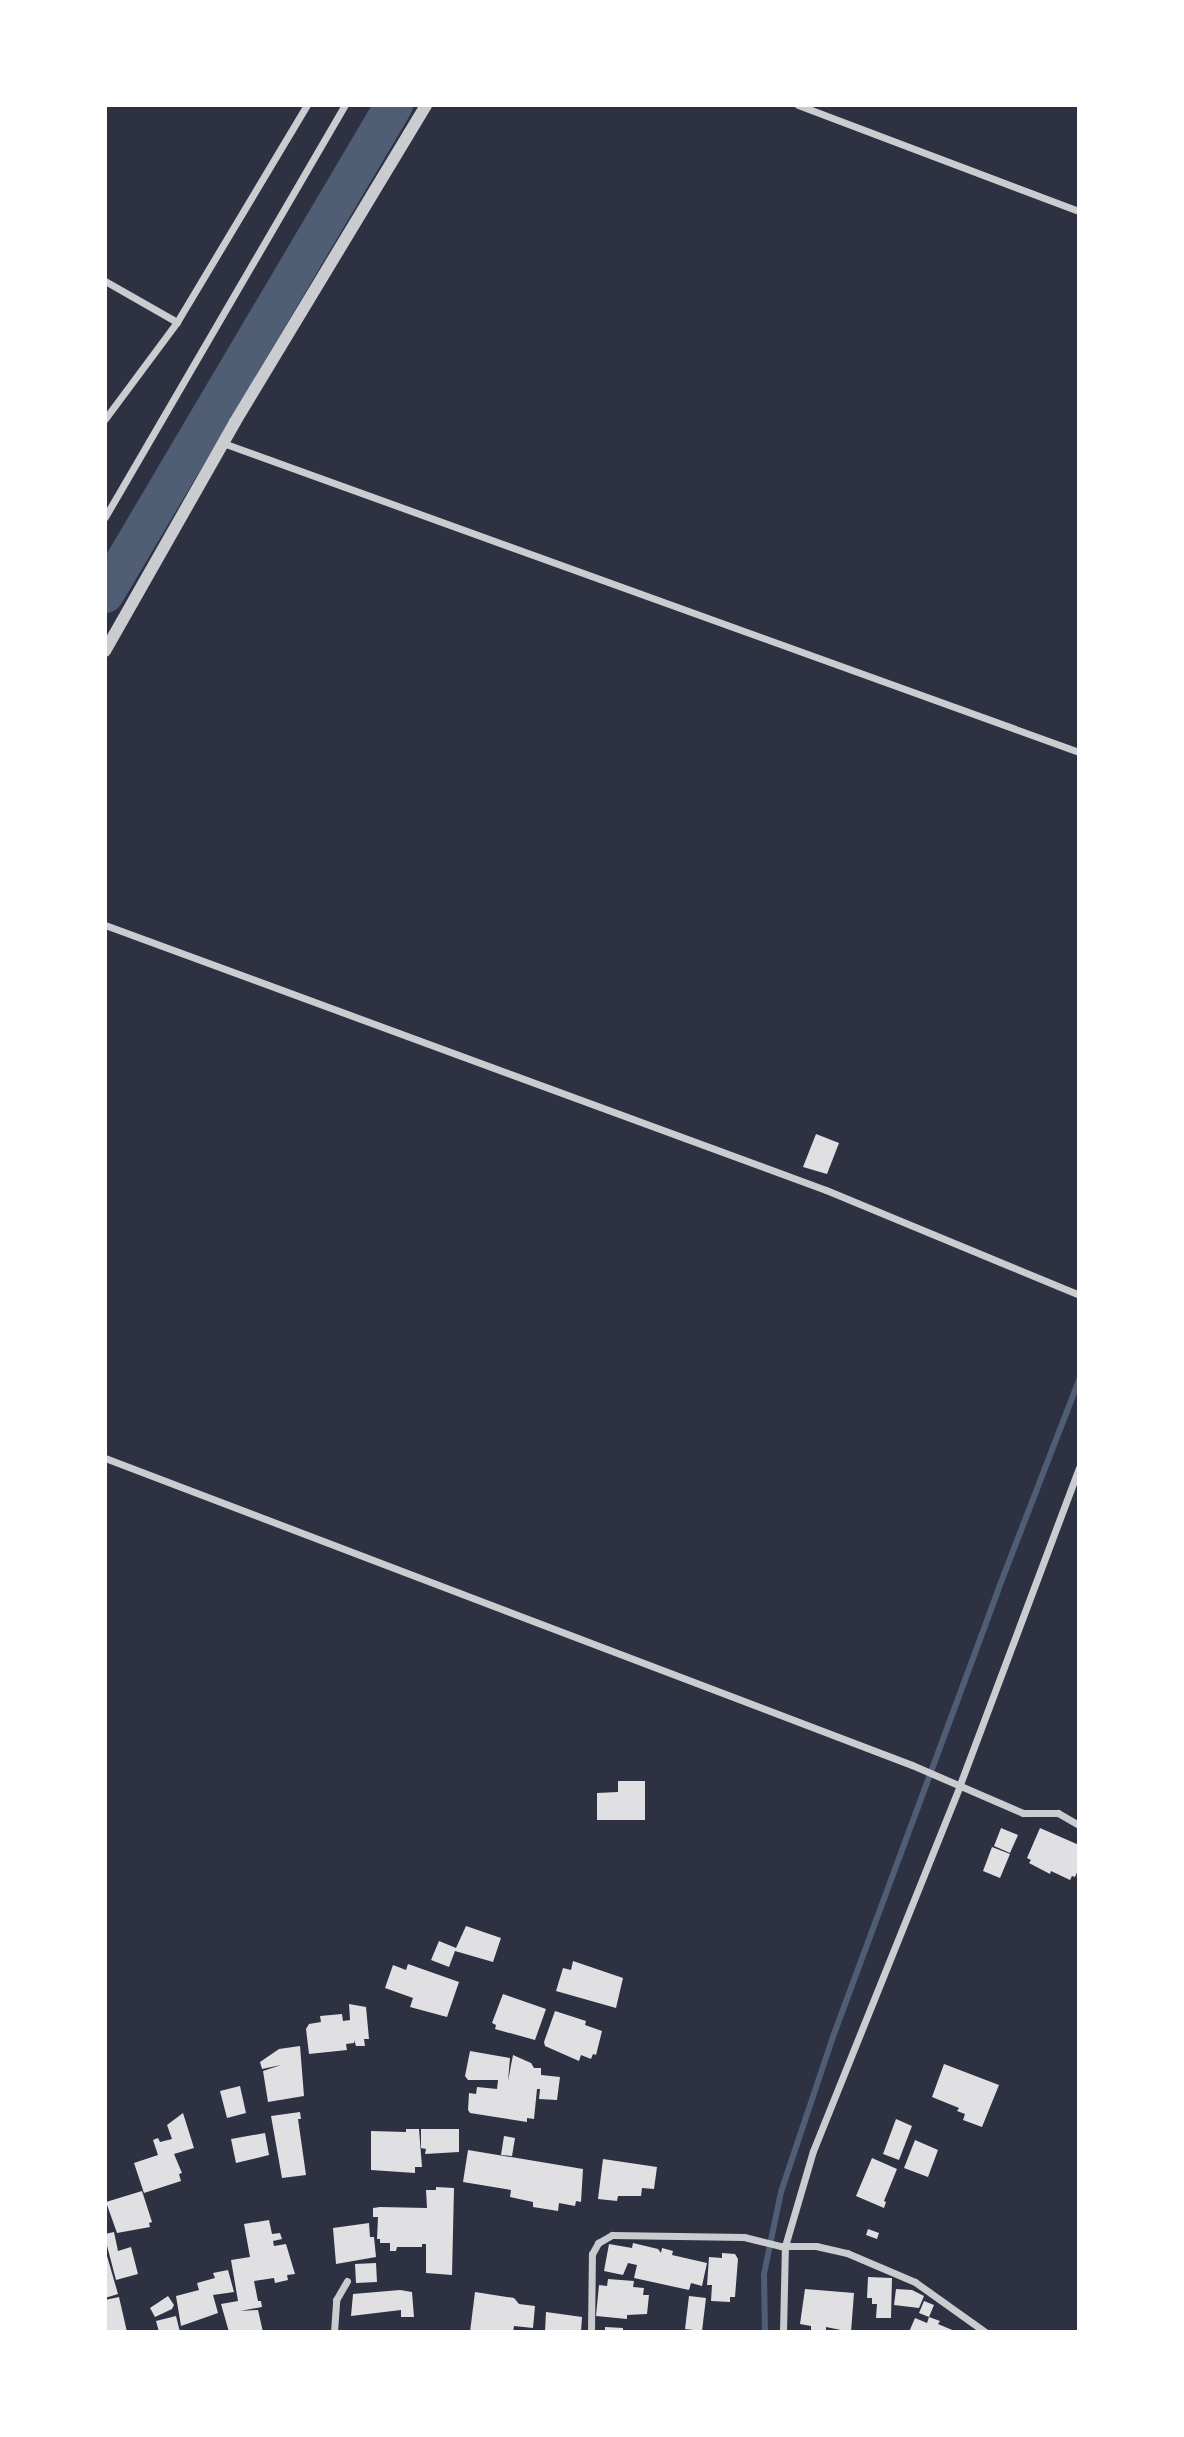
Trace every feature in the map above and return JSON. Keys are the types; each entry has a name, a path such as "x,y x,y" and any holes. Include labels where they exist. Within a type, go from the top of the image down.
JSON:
{"street":[{"path":"105,419 177,322 307,105"},
{"path":"105,516 345,105"},
{"path":"105,651 223,443 426,105"},
{"path":"798,105 1079,211"},
{"path":"105,281 177,322"},
{"path":"223,443 1079,752"},
{"path":"105,925 826,1190 1079,1295"},
{"path":"105,1458 912,1765 1023,1813 1058,1813 1079,1825"},
{"path":"783,2332 783,2246 813,2151 959,1787 1079,1468"},
{"path":"591,2332 592,2255 597,2243 612,2235 744,2237 783,2246 816,2246 847,2253 915,2282 985,2332"},
{"path":"334,2332 337,2300 347,2281"}],"building":[{"path":"816,1134 839,1143 827,1174 803,1167"},
{"path":"618,1781 645,1781 645,1820 597,1820 597,1793 618,1792"},
{"path":"1001,1828 1018,1835 1010,1853 994,1846"},
{"path":"1040,1828 1079,1845 1079,1868 1075,1877 1072,1876 1070,1880 1051,1871 1050,1874 1029,1863 1031,1860 1027,1858"},
{"path":"992,1847 1010,1854 1000,1878 983,1871"},
{"path":"466,1926 501,1938 493,1962 455,1951 449,1967 431,1960 439,1941 456,1948"},
{"path":"573,1961 623,1978 616,2008 556,1991 563,1968 571,1970"},
{"path":"408,1964 459,1982 447,2017 410,2007 413,1998 385,1988 393,1965 406,1970"},
{"path":"503,1994 546,2009 535,2040 495,2029 496,2025 492,2023"},
{"path":"349,2004 366,2007 369,2039 364,2039 365,2046 356,2046 354,2040 354,2043 346,2044 347,2050 309,2054 306,2029 309,2024 321,2022 320,2016 342,2014 343,2021 350,2020"},
{"path":"555,2011 586,2021 585,2025 602,2031 596,2055 593,2054 591,2059 581,2055 579,2061 545,2046"},
{"path":"300,2046 304,2096 268,2102 263,2071 281,2065 262,2069 260,2062 279,2049"},
{"path":"470,2051 510,2058 508,2081 513,2055 531,2063 534,2068 541,2068 541,2075 560,2077 557,2100 539,2099 540,2089 537,2089 534,2119 527,2118 527,2122 470,2113 469,2093 476,2094 477,2087 497,2089 498,2080 468,2080 465,2076"},
{"path":"944,2064 999,2085 982,2127 963,2120 965,2114 957,2111 959,2108 932,2097"},
{"path":"240,2086 246,2113 227,2118 220,2091"},
{"path":"300,2112 301,2119 298,2119 306,2175 282,2178 271,2116"},
{"path":"183,2113 194,2148 174,2154 182,2173 179,2174 181,2181 144,2193 134,2163 158,2155 153,2140 158,2138 160,2142 172,2139 167,2125"},
{"path":"896,2119 912,2126 899,2160 883,2154"},
{"path":"406,2129 419,2129 422,2167 415,2167 415,2173 371,2170 371,2131 406,2132"},
{"path":"421,2129 459,2129 459,2152 425,2154 426,2149 421,2148"},
{"path":"265,2133 269,2155 236,2163 231,2139"},
{"path":"504,2136 515,2138 512,2156 501,2155"},
{"path":"915,2140 938,2150 928,2177 904,2168"},
{"path":"468,2150 583,2169 581,2202 576,2201 575,2206 559,2203 558,2211 533,2207 533,2202 510,2197 511,2190 463,2182"},
{"path":"872,2158 897,2169 884,2201 884,2208 856,2196"},
{"path":"603,2159 657,2167 654,2189 642,2188 641,2196 618,2196 617,2201 598,2199"},
{"path":"436,2187 454,2188 452,2275 426,2273 426,2244 422,2244 422,2247 397,2247 396,2251 390,2251 390,2243 380,2243 380,2239 377,2239 378,2217 373,2217 373,2208 427,2208 426,2190 436,2190"},
{"path":"142,2191 152,2222 149,2223 150,2227 117,2233 106,2202"},
{"path":"269,2220 272,2234 280,2233 282,2239 273,2241 274,2246 286,2244 295,2274 287,2275 288,2280 275,2283 274,2278 254,2281 262,2307 240,2311 258,2310 263,2332 229,2332 221,2304 238,2301 231,2260 250,2257 244,2224"},
{"path":"369,2223 376,2257 336,2264 333,2228"},
{"path":"868,2229 879,2233 877,2239 866,2235"},
{"path":"114,2232 118,2251 131,2247 138,2274 116,2280 105,2238 105,2234"},
{"path":"633,2243 658,2249 661,2253 662,2248 673,2251 672,2255 707,2263 702,2286 691,2283 689,2290 634,2278 637,2265 628,2263 623,2275 604,2271 609,2244 632,2248"},
{"path":"105,2249 118,2294 105,2298"},
{"path":"722,2253 735,2254 738,2259 735,2297 730,2297 730,2302 711,2301 712,2285 707,2285 709,2257 722,2258"},
{"path":"376,2263 377,2282 356,2283 355,2264"},
{"path":"228,2270 234,2292 213,2295 218,2313 181,2326 176,2296 199,2290 197,2283 215,2278 213,2273"},
{"path":"868,2277 892,2278 891,2318 876,2318 877,2304 872,2304 872,2298 867,2298"},
{"path":"608,2279 634,2281 633,2287 644,2288 643,2295 649,2295 647,2314 627,2315 627,2319 596,2316 599,2285 607,2286"},
{"path":"805,2289 854,2293 851,2332 826,2327 826,2331 811,2330 811,2326 800,2324"},
{"path":"896,2289 912,2290 924,2296 919,2308 894,2305"},
{"path":"400,2290 412,2292 414,2317 401,2317 401,2310 351,2316 353,2294"},
{"path":"475,2292 514,2298 519,2304 535,2306 533,2328 514,2326 513,2332 470,2332"},
{"path":"168,2296 174,2305 172,2309 155,2317 150,2308"},
{"path":"689,2296 706,2298 702,2331 685,2329"},
{"path":"119,2297 127,2332 105,2332 105,2300"},
{"path":"924,2301 934,2305 929,2317 919,2313"},
{"path":"546,2312 582,2317 581,2332 545,2332"},
{"path":"176,2316 180,2332 159,2332 156,2321"},
{"path":"929,2317 957,2332 909,2332 915,2318 927,2323"},
{"path":"605,2327 623,2328 623,2332 605,2332"}],"waterway":[{"path":"105,594 394,105"},
{"path":"765,2332 764,2274 781,2192 834,2034 998,1590 1079,1380"}]}
